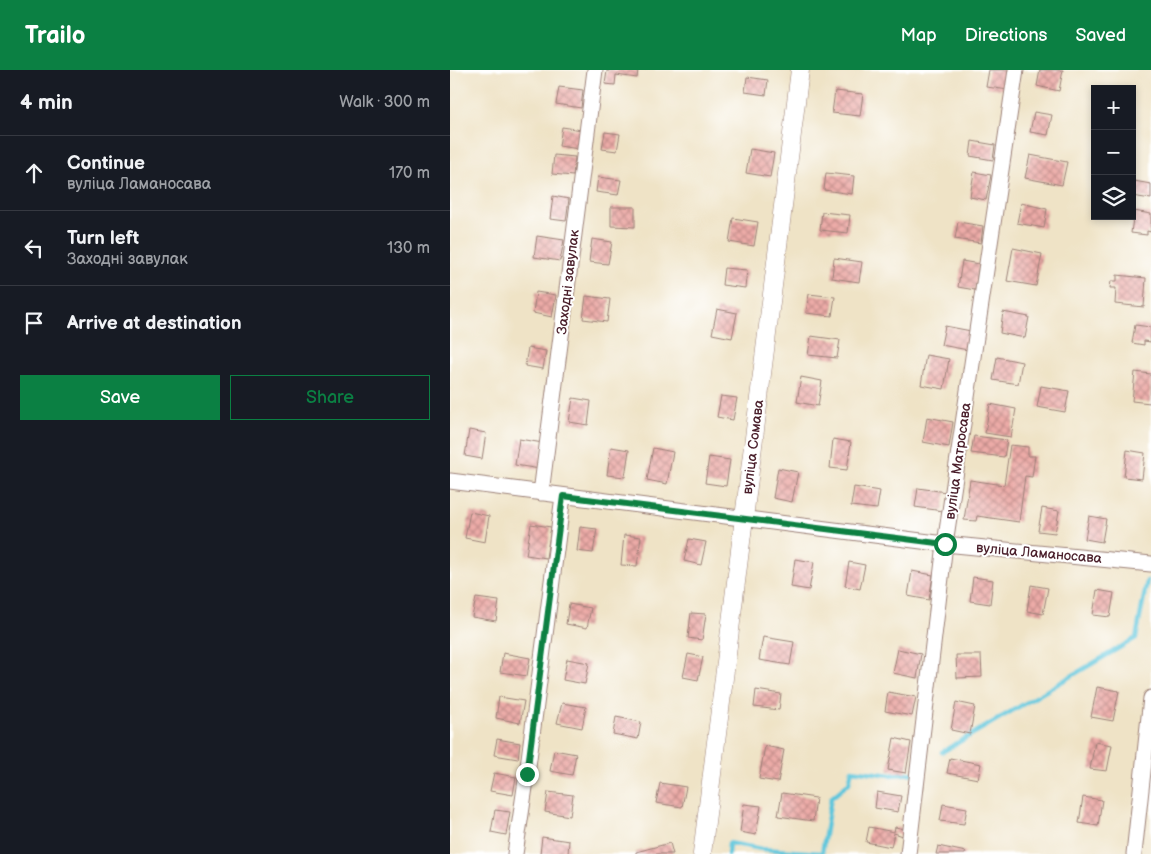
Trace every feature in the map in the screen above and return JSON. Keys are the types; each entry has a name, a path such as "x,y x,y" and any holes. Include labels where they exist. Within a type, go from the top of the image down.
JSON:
{"street":[{"name":"Заходні завулак","path":"542,493 595,70"},
{"name":"вуліца Сомава","path":"702,854 800,70"},
{"name":"вуліца Матросава","path":"908,854 945,544 1016,70"},
{"name":"вуліца Ламаносава","path":"450,481 945,544 1151,564"},
{"path":"515,854 563,496"},
{"path":"1134,854 1151,698"}],"building":[{"path":"638,70 637,78 616,75 615,85 605,84 607,71"},
{"path":"989,70 1012,70 1009,90 986,87"},
{"path":"1040,70 1063,70 1059,91 1037,86"},
{"path":"747,77 768,80 766,95 745,92"},
{"path":"559,87 583,90 581,108 556,104"},
{"path":"835,91 863,94 860,116 832,113"},
{"path":"1034,112 1052,115 1048,135 1030,132"},
{"path":"562,127 582,130 579,149 559,146"},
{"path":"605,132 620,134 617,151 602,149"},
{"path":"972,141 995,145 993,160 970,156"},
{"path":"750,149 774,153 770,177 746,173"},
{"path":"554,155 575,157 573,176 552,174"},
{"path":"1030,155 1067,162 1062,185 1025,178"},
{"path":"974,172 991,175 986,200 970,197"},
{"path":"826,173 854,176 852,194 824,190"},
{"path":"598,177 621,180 618,195 596,192"},
{"path":"1136,181 1151,184 1151,199 1136,197"},
{"path":"553,196 569,199 566,221 550,219"},
{"path":"1021,203 1047,209 1044,228 1017,223"},
{"path":"611,207 635,207 635,227 611,226"},
{"path":"1136,211 1151,214 1151,232 1147,231 1147,235 1131,233 1133,220 1136,220"},
{"path":"822,212 850,215 848,233 820,230"},
{"path":"733,218 758,222 754,246 729,242"},
{"path":"958,222 983,226 981,243 955,239"},
{"path":"537,236 564,240 560,261 534,257"},
{"path":"592,239 612,242 608,264 589,262"},
{"path":"1013,248 1042,254 1036,286 1007,281"},
{"path":"834,258 862,262 859,282 832,278"},
{"path":"962,261 979,264 975,290 958,287"},
{"path":"724,268 747,270 745,288 722,285"},
{"path":"1117,275 1146,278 1144,307 1115,304 1116,288 1110,288 1111,281 1117,281"},
{"path":"536,292 556,295 552,317 533,313"},
{"path":"809,294 835,297 832,316 806,313"},
{"path":"586,296 610,299 607,322 583,319"},
{"path":"717,309 737,313 732,338 712,334"},
{"path":"1003,312 1029,317 1025,338 1000,333"},
{"path":"1135,325 1151,327 1151,342 1144,341 1144,345 1132,343"},
{"path":"945,326 971,331 968,350 941,345"},
{"path":"811,336 840,340 837,358 808,355"},
{"path":"528,348 546,351 543,369 525,366"},
{"path":"926,355 949,359 944,389 921,385"},
{"path":"997,357 1022,362 1018,384 993,380"},
{"path":"1135,372 1151,374 1150,403 1132,401"},
{"path":"801,377 822,381 818,406 797,402"},
{"path":"1041,386 1069,391 1065,412 1037,407"},
{"path":"721,396 737,398 733,420 717,417"},
{"path":"573,398 591,401 588,425 569,422"},
{"path":"990,404 1016,409 1011,437 985,433"},
{"path":"927,417 953,422 949,447 923,442"},
{"path":"469,430 486,433 482,459 465,456"},
{"path":"974,436 1007,440 1004,457 971,453"},
{"path":"519,439 543,443 540,469 515,465"},
{"path":"833,439 851,442 847,470 830,468"},
{"path":"1010,445 1028,447 1028,456 1035,456 1032,477 1025,476 1019,522 977,516 976,521 964,520 970,480 1004,485"},
{"path":"611,447 629,450 625,477 607,475"},
{"path":"653,448 673,452 667,484 647,480"},
{"path":"1127,450 1145,453 1142,479 1124,477"},
{"path":"709,457 730,460 726,486 705,483"},
{"path":"778,468 798,472 792,502 773,498"},
{"path":"854,487 880,491 877,509 851,506"},
{"path":"918,488 946,492 943,511 915,507"},
{"path":"1042,508 1059,511 1055,533 1038,531"},
{"path":"470,512 489,516 485,542 465,538"},
{"path":"1089,516 1106,519 1102,542 1085,539"},
{"path":"531,524 551,527 546,558 526,555"},
{"path":"580,527 597,529 593,553 577,551"},
{"path":"624,535 641,537 637,566 621,565"},
{"path":"689,539 706,542 701,565 684,561"},
{"path":"795,559 814,562 809,590 791,587"},
{"path":"849,562 865,565 860,589 845,586"},
{"path":"912,571 933,575 929,600 908,596"},
{"path":"973,577 993,580 990,604 970,601"},
{"path":"1031,585 1048,588 1043,614 1027,611"},
{"path":"1097,590 1114,593 1110,617 1093,615"},
{"path":"476,598 499,601 496,621 472,617"},
{"path":"569,604 591,608 587,628 566,624"},
{"path":"691,613 706,614 702,640 688,638"},
{"path":"763,637 794,642 790,665 759,660"},
{"path":"898,649 921,654 917,678 893,673"},
{"path":"503,653 530,658 527,676 500,672"},
{"path":"688,654 703,657 698,680 683,677"},
{"path":"956,655 981,655 982,677 957,678"},
{"path":"567,659 589,663 585,684 563,680"},
{"path":"1097,687 1119,691 1113,721 1091,717"},
{"path":"756,690 781,694 779,710 754,707"},
{"path":"888,692 916,697 912,716 885,711"},
{"path":"499,697 524,701 520,723 496,718"},
{"path":"956,702 975,706 970,734 951,730"},
{"path":"562,703 586,707 582,728 557,723"},
{"path":"616,717 641,722 638,739 613,734"},
{"path":"894,738 911,742 906,773 888,770"},
{"path":"497,739 520,743 518,759 494,755"},
{"path":"1095,742 1112,745 1107,771 1090,769"},
{"path":"765,746 784,750 778,782 759,779"},
{"path":"554,750 576,754 572,775 550,771"},
{"path":"950,758 981,764 978,779 947,773"},
{"path":"494,773 516,777 513,795 490,791"},
{"path":"660,783 686,787 682,807 656,803"},
{"path":"548,792 573,795 570,816 545,812"},
{"path":"877,792 901,796 898,812 875,808"},
{"path":"782,793 816,798 813,821 778,816"},
{"path":"1083,797 1102,800 1098,826 1079,823"},
{"path":"744,804 761,806 756,835 740,832"},
{"path":"943,804 967,808 964,824 940,821"},
{"path":"495,810 510,812 506,835 491,832"},
{"path":"869,827 894,832 895,827 905,829 903,836 894,833 891,847 866,842"},
{"path":"542,837 569,841 568,854 540,854"},
{"path":"670,843 673,854 636,854 636,852"},
{"path":"938,846 966,852 965,854 936,854"}],"waterway":[{"path":"942,752 1136,638 1147,581"},
{"path":"728,854 729,843 762,849 822,853 831,798 849,783 852,770 891,775 915,773"}],"route":[{"path":"527,774 563,496 945,544"}]}
